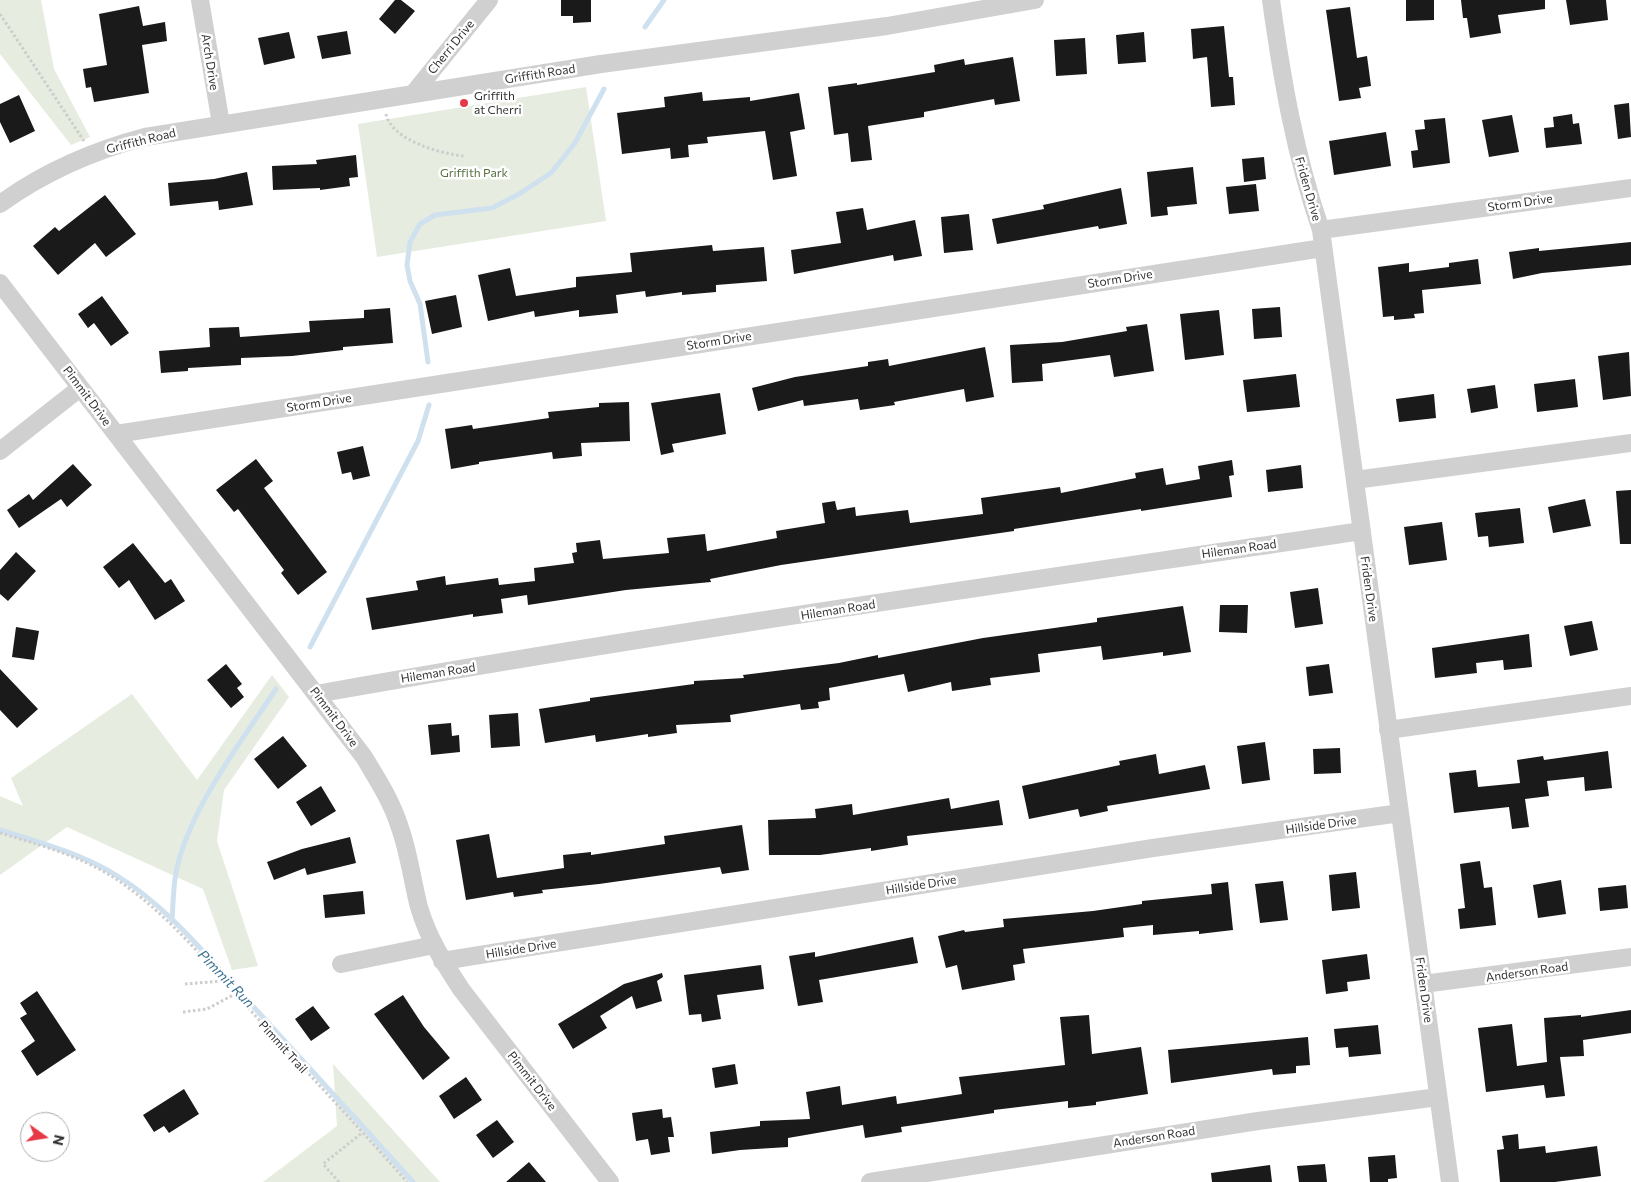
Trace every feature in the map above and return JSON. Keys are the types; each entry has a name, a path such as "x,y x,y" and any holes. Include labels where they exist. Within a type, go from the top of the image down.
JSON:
{"street":[{"name":"Arch Drive","path":"200,0 220,124"},
{"name":"Cherri Drive","path":"414,94 489,0"},
{"name":"Griffith Road","path":"0,204 52,171 92,154 145,137 601,64 868,29 1035,0"},
{"name":"Friden Drive","path":"1271,0 1289,119 1309,198 1322,239 1450,1182"},
{"name":"Storm Drive","path":"116,434 1631,188"},
{"name":"Pimmit Drive","path":"0,283 364,757 385,792 399,824 419,907 438,953 461,989 610,1182"},
{"path":"0,451 80,388"},
{"path":"1354,480 1631,443"},
{"name":"Hileman Road","path":"316,694 442,672 1131,564 1362,531"},
{"path":"1388,730 1631,696"},
{"name":"Hillside Drive","path":"341,964 438,953 1400,813"},
{"name":"Anderson Road","path":"1423,984 1631,957"},
{"name":"Anderson Road","path":"870,1182 1258,1121 1438,1097"}],"path":[{"path":"0,14 92,154"},
{"path":"382,99 387,120 398,130 430,149 447,155 464,156"},
{"name":"Pimmit Trail","path":"0,833 54,849 118,881 170,924 407,1182"},
{"path":"185,984 223,981"},
{"path":"183,1012 207,1009 235,994"},
{"path":"339,1182 323,1164 362,1133"}],"green space":[{"path":"0,0 41,0 54,69 90,137 71,145 0,54"},
{"name":"Griffith Park","path":"586,87 606,221 377,257 358,124"},
{"path":"272,675 289,697 224,790 217,841 258,966 232,970 203,889 67,827 0,875 0,796 23,806 11,778 132,694 197,780"},
{"path":"333,1064 440,1182 263,1182 337,1126"}],"building":[{"path":"395,0 401,0 415,11 395,34 379,19"},
{"path":"561,0 591,0 591,22 573,23 573,16 561,16"},
{"path":"1406,0 1434,0 1434,20 1406,21"},
{"path":"1461,0 1545,0 1545,9 1498,15 1501,33 1470,38 1467,18 1463,18"},
{"path":"1566,0 1606,0 1608,20 1570,25"},
{"path":"139,6 143,26 165,22 167,41 142,45 149,93 94,102 91,87 86,88 83,69 107,65 99,14"},
{"path":"1350,7 1357,58 1367,56 1371,86 1359,88 1361,98 1339,101 1326,10"},
{"path":"1224,26 1229,77 1233,77 1235,105 1211,107 1207,57 1193,59 1191,29"},
{"path":"347,31 351,54 322,59 317,36"},
{"path":"289,32 295,58 264,65 258,38"},
{"path":"1144,32 1146,62 1118,64 1116,35"},
{"path":"1085,38 1087,74 1056,76 1054,40"},
{"path":"1013,57 1020,101 995,105 994,99 924,112 924,117 868,126 872,160 851,162 848,133 834,135 828,87 857,83 857,85 935,72 934,65 964,59 965,65"},
{"path":"702,92 703,101 750,97 750,101 799,93 805,129 790,132 797,176 773,180 765,131 707,137 708,143 688,145 689,157 671,159 670,148 622,154 617,113 665,107 664,97"},
{"path":"19,95 35,131 10,143 0,122 0,104"},
{"path":"1629,103 1631,137 1618,139 1614,105"},
{"path":"1572,114 1573,124 1579,123 1582,144 1546,148 1544,128 1554,127 1553,117"},
{"path":"1512,115 1519,152 1489,157 1482,120"},
{"path":"1445,118 1450,163 1413,168 1411,151 1418,150 1415,130 1425,129 1424,120"},
{"path":"1386,132 1391,166 1334,175 1329,141"},
{"path":"356,155 358,177 349,178 350,186 320,190 320,188 273,190 272,166 317,164 316,160"},
{"path":"1264,157 1266,179 1244,182 1242,159"},
{"path":"1193,167 1197,204 1167,207 1168,215 1151,217 1147,172"},
{"path":"247,172 253,205 219,210 218,201 170,206 168,183 214,179"},
{"path":"1256,184 1259,211 1229,214 1226,187"},
{"path":"1121,188 1127,224 1099,229 1098,226 997,244 992,219 1044,209 1043,205"},
{"path":"105,195 136,234 106,257 95,243 58,275 33,246 55,227 59,231"},
{"path":"863,208 867,230 915,220 922,256 894,261 893,255 794,274 791,250 841,243 836,212"},
{"path":"969,214 973,250 944,253 941,217"},
{"path":"1631,242 1631,265 1542,273 1513,279 1509,252 1539,248 1539,251"},
{"path":"712,245 713,251 764,247 767,281 716,285 716,292 682,295 682,292 646,297 645,291 616,295 618,313 579,317 579,310 535,317 534,311 488,321 478,275 510,268 516,296 576,287 576,277 632,272 630,253"},
{"path":"1478,259 1481,284 1422,290 1424,313 1414,314 1415,318 1394,320 1394,316 1383,317 1378,267 1409,263 1409,272 1449,267 1449,263"},
{"path":"456,295 462,327 432,334 425,301"},
{"path":"102,296 129,333 111,346 94,323 88,328 78,314"},
{"path":"1280,307 1282,337 1254,339 1252,309"},
{"path":"390,308 393,343 343,347 343,350 292,356 241,358 241,365 188,368 188,371 161,373 159,351 210,347 209,328 239,327 240,337 310,332 309,321 364,318 364,310"},
{"path":"1219,310 1224,355 1185,360 1180,314"},
{"path":"1147,324 1154,371 1114,377 1110,355 1042,364 1043,381 1012,383 1010,345 1062,342 1127,331 1126,327"},
{"path":"985,347 994,397 966,402 964,389 894,402 895,405 860,410 858,399 804,406 803,400 758,411 752,388 795,377 868,366 868,362 888,359 889,366"},
{"path":"1629,352 1631,396 1603,400 1598,356"},
{"path":"1296,374 1300,407 1247,412 1243,380"},
{"path":"1575,379 1578,407 1537,412 1534,384"},
{"path":"1495,385 1498,408 1471,413 1467,389"},
{"path":"720,393 726,434 672,444 674,452 661,455 651,403"},
{"path":"1434,394 1436,418 1399,422 1396,399"},
{"path":"629,402 630,441 581,443 582,456 553,459 552,452 479,462 479,464 451,469 445,429 472,425 473,429 549,418 548,412 599,407 599,403"},
{"path":"363,446 370,476 353,480 351,472 342,474 337,452"},
{"path":"256,459 273,481 264,488 327,572 298,595 281,573 284,570 238,509 234,512 216,490"},
{"path":"1232,460 1234,475 1229,476 1232,497 1141,511 1141,509 1014,529 1014,531 781,565 710,579 711,582 626,590 528,605 527,595 501,599 503,613 473,617 473,614 372,630 366,598 418,590 416,581 445,576 446,585 498,578 499,585 535,581 534,568 574,563 572,553 577,552 576,543 600,540 603,559 669,553 667,538 705,534 707,551 777,538 776,531 825,523 822,503 835,501 837,510 855,507 856,516 908,510 910,523 983,514 981,498 1060,487 1061,493 1136,478 1135,473 1163,468 1166,485 1200,479 1198,466"},
{"path":"73,464 92,485 67,507 61,499 19,528 7,510 29,494 33,500"},
{"path":"1301,465 1303,488 1268,492 1266,470"},
{"path":"1631,490 1631,544 1620,544 1616,491"},
{"path":"1585,499 1591,526 1553,533 1548,507"},
{"path":"1520,508 1524,543 1489,547 1488,536 1478,537 1475,513"},
{"path":"1442,522 1447,560 1409,565 1404,527"},
{"path":"133,543 165,583 171,579 185,601 155,620 129,580 119,588 103,567"},
{"path":"16,552 36,571 8,601 0,594 0,570"},
{"path":"1318,588 1323,624 1295,628 1290,592"},
{"path":"1220,605 1248,605 1247,633 1219,632"},
{"path":"1183,606 1191,652 1163,656 1163,652 1103,660 1101,646 1038,654 1040,672 990,678 991,685 952,691 951,682 908,692 904,674 829,688 830,700 818,702 819,708 801,710 800,704 730,715 731,722 676,725 677,733 648,737 648,734 596,742 595,735 545,743 539,709 590,701 590,698 694,684 694,681 744,678 743,675 839,663 878,655 878,658 983,638 1097,622 1097,618"},
{"path":"1592,621 1598,650 1570,656 1564,626"},
{"path":"16,627 39,631 34,660 12,657"},
{"path":"1529,634 1532,667 1504,670 1503,660 1476,663 1477,673 1435,678 1432,648"},
{"path":"226,664 242,684 237,688 244,697 231,708 207,680"},
{"path":"1329,664 1333,693 1309,696 1306,667"},
{"path":"0,669 38,709 17,728 0,710"},
{"path":"518,713 520,746 491,748 489,715"},
{"path":"451,723 452,736 459,735 460,752 431,755 428,725"},
{"path":"283,736 307,766 278,789 254,759"},
{"path":"1265,742 1270,780 1242,784 1237,746"},
{"path":"1340,748 1341,773 1314,774 1313,749"},
{"path":"1608,751 1612,788 1585,791 1584,777 1547,781 1549,796 1525,799 1529,827 1512,829 1509,807 1454,813 1449,773 1476,770 1478,787 1520,783 1517,760 1543,756 1544,760"},
{"path":"1156,754 1159,774 1205,765 1210,789 1107,806 1108,811 1080,817 1078,809 1029,819 1022,786 1120,765 1119,761"},
{"path":"321,786 336,811 311,826 296,802"},
{"path":"949,798 951,809 999,800 1003,825 907,836 908,845 871,851 871,848 820,855 769,855 768,820 816,818 815,809 852,804 853,815"},
{"path":"742,825 749,870 722,874 720,867 542,890 543,893 514,897 513,892 466,900 456,840 489,834 497,878 564,868 563,855 591,852 591,855 665,844 664,836"},
{"path":"350,837 356,863 307,875 305,868 274,880 267,862 302,849"},
{"path":"1480,861 1484,888 1492,887 1496,925 1460,929 1458,909 1465,908 1460,864"},
{"path":"1356,872 1360,908 1332,911 1329,875"},
{"path":"1561,880 1566,914 1538,918 1533,885"},
{"path":"1283,881 1288,920 1260,923 1255,884"},
{"path":"1228,882 1233,930 1199,934 1199,931 1153,935 1153,925 1123,928 1124,937 1023,949 1025,963 1013,965 1015,980 962,990 957,965 946,968 938,936 964,930 965,932 1004,927 1003,919 1093,911 1142,904 1142,901 1212,894 1211,884"},
{"path":"1626,885 1628,908 1600,911 1598,888"},
{"path":"363,891 365,914 325,918 323,895"},
{"path":"913,937 918,963 819,980 823,1002 798,1006 789,956 815,952 815,957"},
{"path":"1367,954 1370,979 1347,982 1348,991 1326,994 1322,960"},
{"path":"761,965 764,989 717,995 721,1019 702,1022 701,1014 689,1015 684,975"},
{"path":"662,973 663,977 657,981 662,1001 636,1009 632,996 600,1016 607,1028 573,1049 558,1024 624,984"},
{"path":"37,991 76,1050 37,1076 21,1051 35,1041 20,1018 27,1014 20,1003"},
{"path":"403,995 424,1027 450,1058 423,1080 374,1014"},
{"path":"313,1006 330,1028 311,1041 295,1019"},
{"path":"1631,1010 1631,1033 1583,1040 1584,1056 1560,1057 1565,1096 1546,1098 1544,1085 1486,1092 1478,1028 1512,1024 1517,1066 1547,1062 1544,1018 1581,1015 1581,1017"},
{"path":"1089,1015 1092,1054 1141,1047 1148,1094 1096,1102 1096,1105 1068,1108 1068,1101 994,1110 994,1113 901,1127 902,1132 865,1138 863,1125 788,1138 788,1147 712,1154 710,1132 760,1126 760,1121 810,1119 806,1092 840,1086 842,1105 896,1096 897,1104 962,1094 959,1077 1065,1065 1060,1017"},
{"path":"1378,1025 1381,1054 1349,1057 1348,1047 1336,1048 1334,1029"},
{"path":"1308,1037 1310,1065 1296,1066 1296,1073 1273,1075 1272,1069 1171,1083 1168,1050"},
{"path":"735,1064 738,1084 715,1088 712,1068"},
{"path":"466,1077 482,1100 454,1119 439,1096"},
{"path":"184,1089 199,1114 169,1133 164,1126 154,1132 143,1115"},
{"path":"662,1109 663,1118 671,1117 674,1137 668,1137 670,1152 651,1155 648,1139 636,1141 632,1113"},
{"path":"497,1120 514,1142 493,1158 476,1135"},
{"path":"1518,1134 1519,1149 1545,1146 1546,1153 1597,1146 1601,1176 1555,1182 1500,1182 1497,1150 1504,1149 1502,1136"},
{"path":"1395,1155 1397,1178 1388,1179 1388,1182 1370,1182 1368,1157"},
{"path":"529,1162 546,1182 506,1182"},
{"path":"1325,1164 1327,1182 1299,1182 1297,1166"},
{"path":"1270,1165 1272,1182 1212,1182 1211,1173"}],"waterway":[{"path":"645,27 664,0"},
{"path":"428,362 420,304 410,281 407,265 410,242 420,224 435,215 492,208 519,194 551,173 575,143 604,89"},
{"path":"310,647 418,441 429,405"},
{"path":"172,921 175,879 180,855 190,830 216,780 276,689"},
{"name":"Pimmit Run","path":"0,830 91,862 119,877 155,903 204,953 413,1182"}],"place":[{"name":"Griffith at Cherri","path":"464,103"}]}
